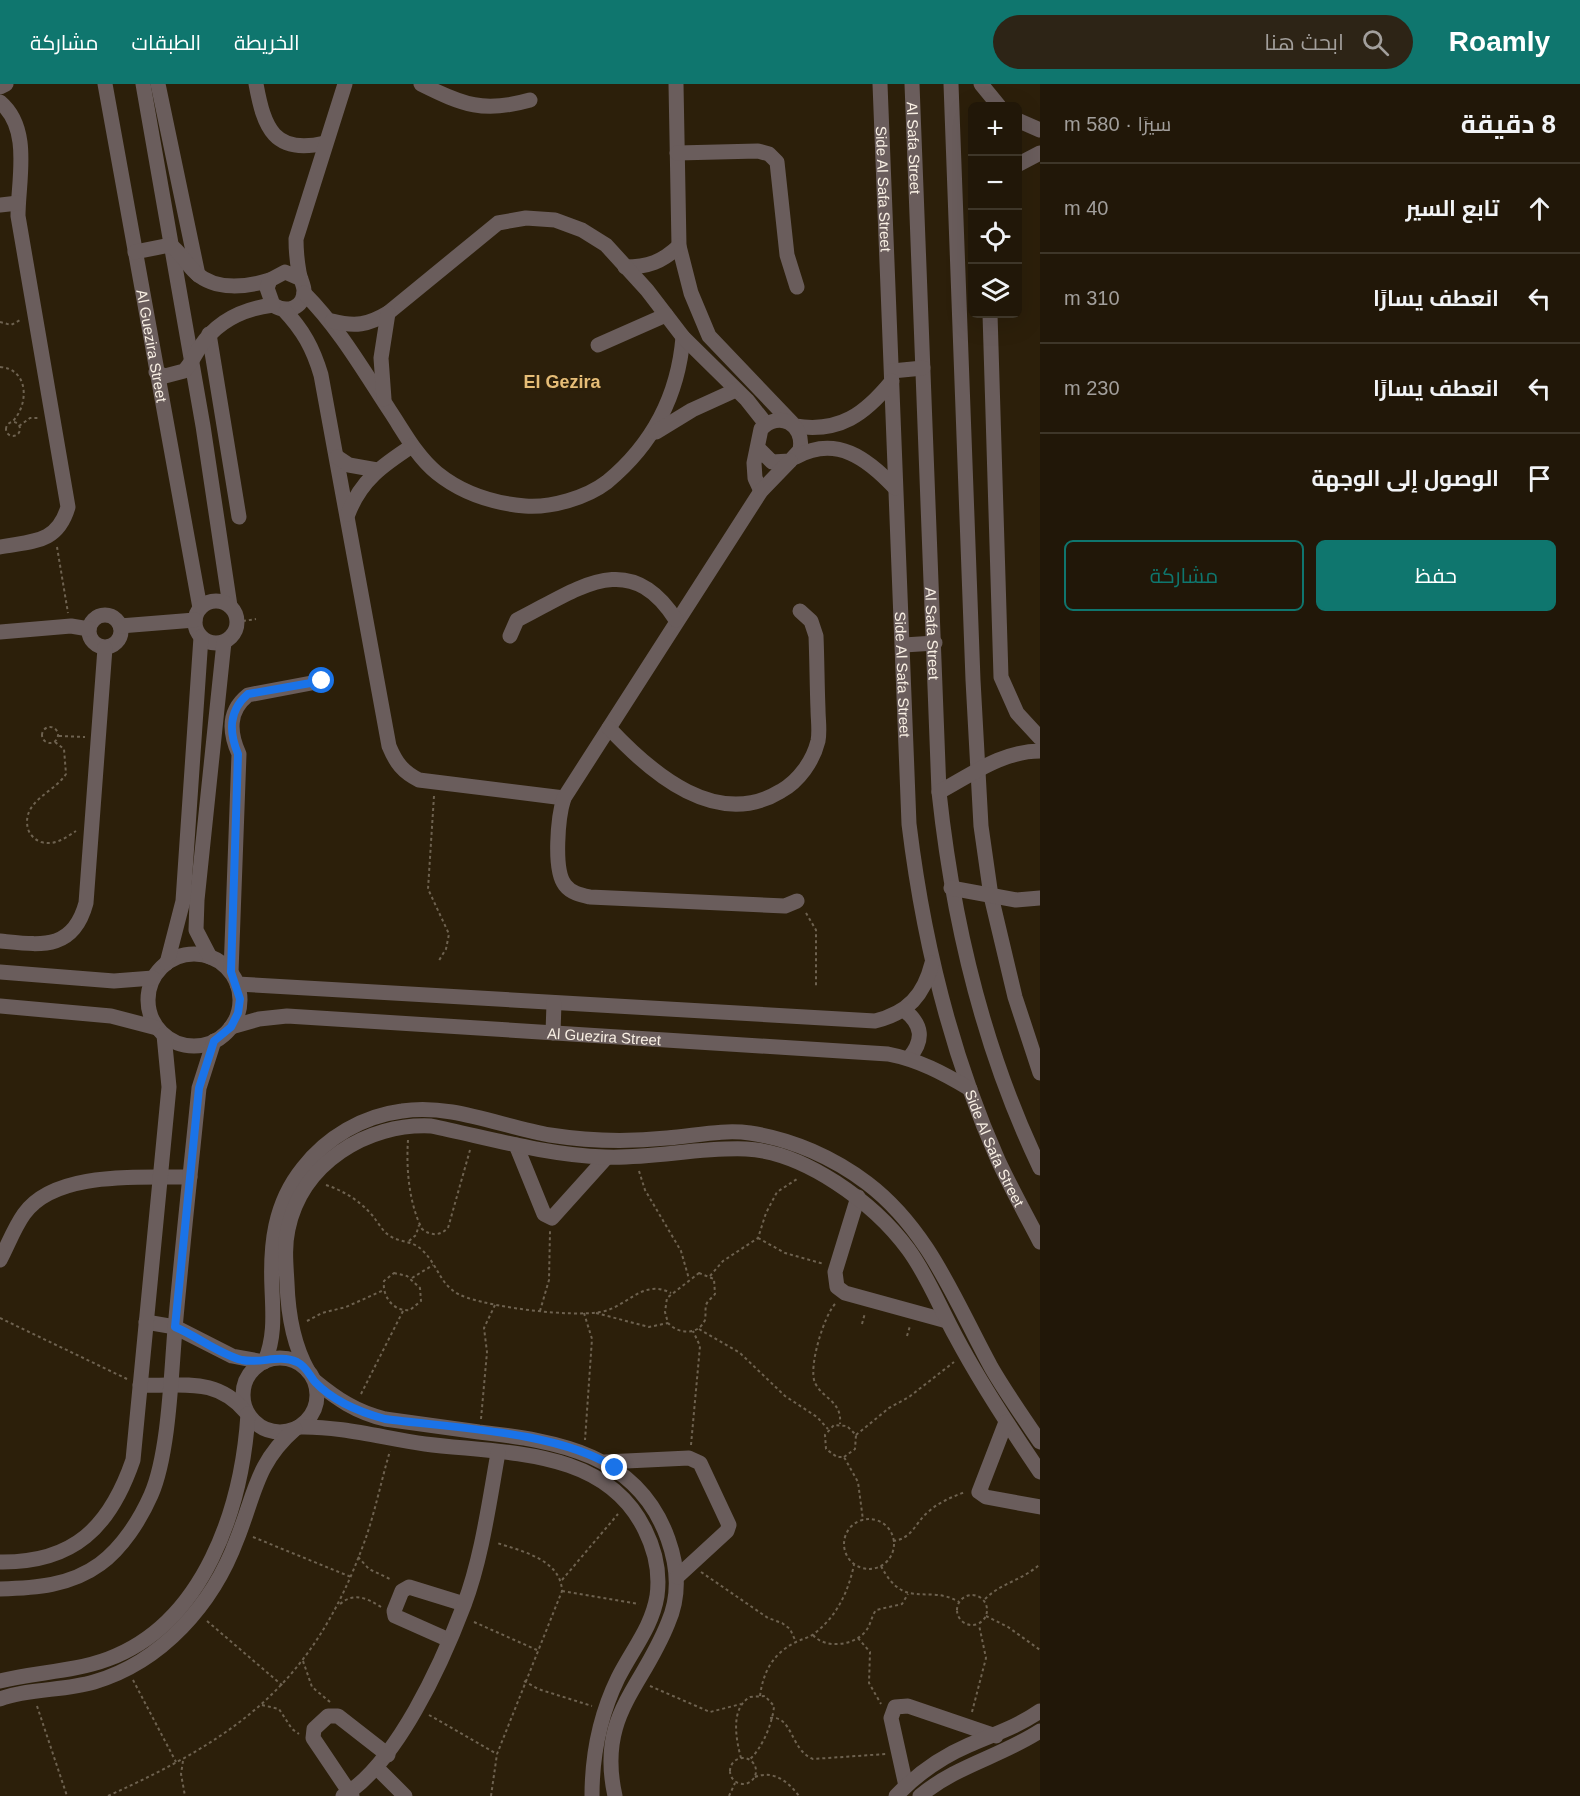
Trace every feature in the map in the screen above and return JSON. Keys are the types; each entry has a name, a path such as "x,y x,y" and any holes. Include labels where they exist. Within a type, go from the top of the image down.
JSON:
{"street":[{"path":"0,87 6,84"},
{"name":"Al Guezira Street","path":"105,84 197,614"},
{"path":"142,84 230,606 237,622 234,634 224,642 212,643 201,637"},
{"path":"158,84 198,275"},
{"path":"256,84 262,117 272,133 288,144 307,147 325,143"},
{"path":"156,372 175,375 191,364 209,334 238,313 297,306 303,286 296,259 297,239 345,84"},
{"path":"421,84 456,102 480,108 506,107 530,100"},
{"path":"676,84 680,246 691,293 710,336 794,424 802,441 793,459"},
{"name":"Side Al Safa Street","path":"880,84 895,488 904,645 909,824 918,895 932,963 970,1089 998,1161 1040,1242"},
{"name":"Al Safa Street","path":"912,84 939,792 951,888 979,1011 1000,1074 1040,1168"},
{"path":"951,84 976,772 991,896 1016,997 1040,1073"},
{"path":"981,84 981,102"},
{"path":"981,84 996,102"},
{"path":"0,102 14,121 18,137 22,173 18,203 68,507 64,521 55,533 42,540 0,547"},
{"path":"1022,122 1040,130"},
{"path":"677,153 758,150 769,154 777,162 787,255 797,287"},
{"path":"1022,162 1040,153"},
{"path":"0,205 18,203"},
{"path":"332,321 351,326 370,323 388,313 498,223 526,218 564,223 582,230 606,246 683,337 766,424"},
{"path":"135,252 170,245"},
{"path":"170,245 198,275 215,283 234,286 252,285 270,280 285,272 294,274 332,321 412,446 436,472 465,492 499,503 534,506 569,500 601,486 629,464 651,435 671,399 679,368 683,337"},
{"path":"625,267 645,267 664,260 680,246"},
{"path":"270,280 267,288 278,307 302,328 314,351 337,457 389,746 395,761 405,773 419,780 564,798"},
{"path":"385,403 381,358 388,313"},
{"path":"598,345 666,315"},
{"path":"990,318 1001,677 1017,713 1040,738"},
{"path":"209,334 239,517"},
{"path":"761,491 755,478 754,463 759,449 758,436 766,424 783,420 814,428 836,426 868,407 892,376 923,368"},
{"path":"651,435 692,410 735,390"},
{"path":"835,448 836,426"},
{"path":"348,516 364,483 377,470 412,446"},
{"path":"794,903 590,897 576,894 565,885 559,872 559,824 564,798 676,620 761,491 793,459 809,450 835,448 859,458 879,471 895,488"},
{"path":"759,449 771,462 793,459"},
{"path":"337,457 349,465 377,470"},
{"path":"510,636 517,620 595,581 620,579 643,585 663,599 676,620"},
{"path":"120,626 197,614 212,601 230,606"},
{"path":"609,728 631,752 657,772 684,790 714,803 741,806 767,800 791,786 808,765 818,740 816,636 811,621 800,610"},
{"path":"167,963 183,901 201,637 197,614"},
{"path":"101,616 112,617 120,626 118,641 105,648 92,642 89,629 91,623 101,616"},
{"path":"0,632 70,626 89,629"},
{"path":"224,642 197,900 196,930 210,957 234,978"},
{"path":"904,645 935,643"},
{"path":"0,941 39,944 56,942 71,934 82,920 86,903 105,648"},
{"path":"973,680 1001,677"},
{"path":"0,1006 111,1016 161,1032 188,1046 214,1041 231,1027 238,1013 240,999 234,978 238,754 232,737 232,719 238,702 248,694 322,681"},
{"path":"939,792 995,761 1016,753 1040,751"},
{"path":"951,888 1016,900 1040,898"},
{"path":"0,1562 45,1560 77,1543 102,1522 123,1488 133,1460 169,1087 161,1032 148,1004 153,978 167,963 180,956 195,954 210,957"},
{"name":"Al Guezira Street","path":"234,978 554,1003 857,1022 883,1019 904,1010 918,997 928,981 932,963"},
{"path":"0,972 114,981 153,978"},
{"path":"553,1032 554,1003"},
{"path":"904,1010 916,1019 921,1033 918,1047 909,1058"},
{"name":"Al Guezira Street","path":"231,1027 259,1019 287,1016 888,1054 909,1058 939,1071 970,1089"},
{"path":"0,1589 43,1587 73,1579 100,1564 119,1545 152,1494 161,1461 171,1387 199,1088 214,1041"},
{"path":"0,1681 29,1674 63,1671 111,1658 147,1637 173,1613 194,1588 213,1558 232,1505 242,1462 247,1413 243,1392 245,1383 250,1374 264,1361 273,1333 272,1249 279,1210 302,1168 326,1144 352,1126 402,1110 426,1109 543,1134 591,1139 648,1139 705,1133 748,1132 800,1146 835,1162 867,1183 896,1209 921,1239 942,1271 992,1369 1040,1442"},
{"path":"0,1699 94,1682 150,1655 171,1639 196,1612 228,1563 260,1471 281,1441 307,1420 316,1402 311,1376 293,1334 287,1283 288,1230 293,1213 311,1182 338,1152 364,1137 391,1128 409,1125 431,1126 516,1145 606,1158 747,1149 800,1165 858,1197 881,1218 908,1249 927,1280 965,1354 1006,1422 1040,1472"},
{"path":"705,1133 706,1151"},
{"path":"516,1145 547,1217 556,1215 606,1158"},
{"path":"800,1146 800,1165"},
{"path":"0,1260 24,1214 40,1197 61,1186 83,1182 190,1177"},
{"path":"858,1197 836,1268 834,1283 845,1293 947,1321"},
{"path":"146,1322 175,1327 232,1356 264,1361 288,1359 354,1409 385,1419 542,1441 584,1452 605,1462 639,1491 654,1509 666,1532 677,1577 675,1602 668,1624 636,1680 617,1720 612,1746 611,1770 615,1796"},
{"path":"140,1385 171,1387 206,1385 221,1390 235,1399 257,1424 269,1430 282,1432 297,1428 336,1428 393,1440 539,1457 579,1467 606,1482 628,1502 645,1529 655,1556 658,1575 654,1607 644,1633 619,1676 604,1710 594,1757 592,1796"},
{"path":"1006,1422 981,1484 980,1492 983,1496 1040,1507"},
{"path":"388,1755 338,1716 328,1716 314,1729 313,1738 348,1795 388,1755 416,1708 462,1610 482,1538 498,1453"},
{"path":"605,1462 689,1458 703,1467 729,1525 726,1531 677,1577"},
{"path":"628,1502 639,1491"},
{"path":"449,1640 397,1618 394,1611 405,1588 462,1610"},
{"path":"111,1658 121,1670"},
{"path":"901,1791 899,1753 891,1718 895,1707 903,1705 996,1736"},
{"path":"901,1791 947,1755 996,1736 1040,1711"},
{"path":"920,1796 956,1770 1024,1741 1040,1731"},
{"path":"377,1768 405,1796"}],"path":[{"path":"0,322 11,325 34,309"},
{"path":"0,367 14,372 23,385 22,409 13,421 6,425 8,435 16,436 20,426 30,418 54,421"},
{"path":"13,421 20,426"},
{"path":"55,533 70,626"},
{"path":"237,622 256,619"},
{"path":"55,742 58,736 55,727 48,726 43,730 43,740 49,743 55,742 64,749 66,774 57,785 36,800 31,807 27,824 29,832 42,842 58,842 93,819"},
{"path":"58,736 86,737 99,733"},
{"path":"435,783 429,889 449,934 446,949 438,962"},
{"path":"794,903 811,919 816,930 816,988"},
{"path":"408,1241 416,1235 419,1225 407,1168 409,1125"},
{"path":"419,1225 430,1234 440,1234 448,1228 474,1135"},
{"path":"638,1156 645,1190 672,1233 689,1279"},
{"path":"710,1276 723,1261 758,1238 766,1213 777,1192 785,1185 799,1179 800,1165"},
{"path":"311,1182 344,1192 363,1206 388,1235 408,1241 426,1253 439,1277 452,1291 469,1299 540,1311 593,1313 649,1327 668,1323"},
{"path":"540,1311 551,1264 547,1217"},
{"path":"758,1238 785,1253 836,1268"},
{"path":"411,1278 432,1265"},
{"path":"354,1409 403,1311 416,1307 422,1294 411,1278 400,1273 390,1275 384,1281 384,1290 391,1303 403,1311"},
{"path":"699,1273 710,1276 716,1289 706,1304 704,1322 693,1331 676,1330 668,1323 664,1305 671,1293 685,1286 689,1279 699,1273"},
{"path":"593,1313 612,1308 648,1288 660,1288 671,1293"},
{"path":"293,1334 322,1313 352,1304 384,1290"},
{"path":"840,1424 837,1405 818,1387 813,1366 831,1308 845,1293"},
{"path":"480,1432 487,1352 484,1328 495,1305"},
{"path":"584,1313 590,1326 592,1339 584,1452"},
{"path":"0,1318 140,1385"},
{"path":"698,1328 740,1353 785,1396 817,1417 828,1429"},
{"path":"689,1458 700,1347 693,1331"},
{"path":"856,1435 965,1354"},
{"path":"840,1424 853,1430 856,1435 855,1449 844,1457 837,1457 826,1449 825,1435 828,1429 840,1424"},
{"path":"108,1796 183,1759 261,1705 283,1686 303,1661 338,1606 351,1577 393,1440"},
{"path":"844,1457 858,1482 863,1520"},
{"path":"893,1541 908,1536 922,1517 941,1502 981,1484"},
{"path":"562,1580 628,1502"},
{"path":"863,1520 883,1524 893,1541 891,1556 881,1566 870,1570 854,1565 844,1552 843,1544 849,1528 863,1520"},
{"path":"240,1532 351,1577"},
{"path":"482,1538 532,1556 557,1571 562,1580 562,1591 524,1681 497,1754 491,1796"},
{"path":"358,1557 369,1569 405,1588"},
{"path":"985,1599 1000,1587 1031,1573 1040,1564"},
{"path":"690,1565 768,1618 782,1623 790,1629 796,1642"},
{"path":"760,1696 770,1664 780,1653 796,1642 813,1635 840,1604 854,1565"},
{"path":"881,1566 892,1583 909,1594 940,1595 959,1602"},
{"path":"562,1591 654,1607"},
{"path":"813,1635 818,1640 831,1645 858,1638 866,1631 876,1610 902,1604 909,1594"},
{"path":"968,1594 985,1599 988,1604 986,1616 979,1625 959,1619 959,1602 968,1594"},
{"path":"338,1606 352,1598 360,1597 394,1611"},
{"path":"462,1610 537,1650"},
{"path":"196,1612 283,1686"},
{"path":"986,1616 1008,1627 1040,1650"},
{"path":"968,1726 985,1670 985,1646 979,1625"},
{"path":"858,1638 870,1652 869,1683 873,1694 891,1718"},
{"path":"303,1661 312,1687 326,1697 338,1716"},
{"path":"121,1670 176,1762"},
{"path":"636,1680 710,1712 741,1704 750,1697 760,1696 770,1700 774,1706 762,1747 749,1760"},
{"path":"524,1681 538,1689 604,1710"},
{"path":"32,1692 68,1796"},
{"path":"741,1704 736,1733 741,1758"},
{"path":"261,1705 279,1708 297,1733 313,1738"},
{"path":"416,1708 497,1754"},
{"path":"770,1718 780,1718 788,1724 796,1746 813,1759 899,1753"},
{"path":"755,1777 756,1770 749,1760 741,1758 735,1760 729,1772 735,1782 743,1785 755,1777 775,1775 793,1788 799,1796"},
{"path":"183,1759 181,1774 185,1796"},
{"path":"729,1796 735,1782"}],"district":[{"name":"El Gezira","path":"562,382"}],"route":[{"path":"322,681 248,694 238,702 232,719 232,737 238,754 231,972 237,984 240,999 238,1013 231,1027 214,1041 199,1088 175,1327 242,1359 264,1362 276,1358 299,1363 315,1382 342,1403 362,1413 385,1419 542,1441 584,1452 615,1468"}]}
